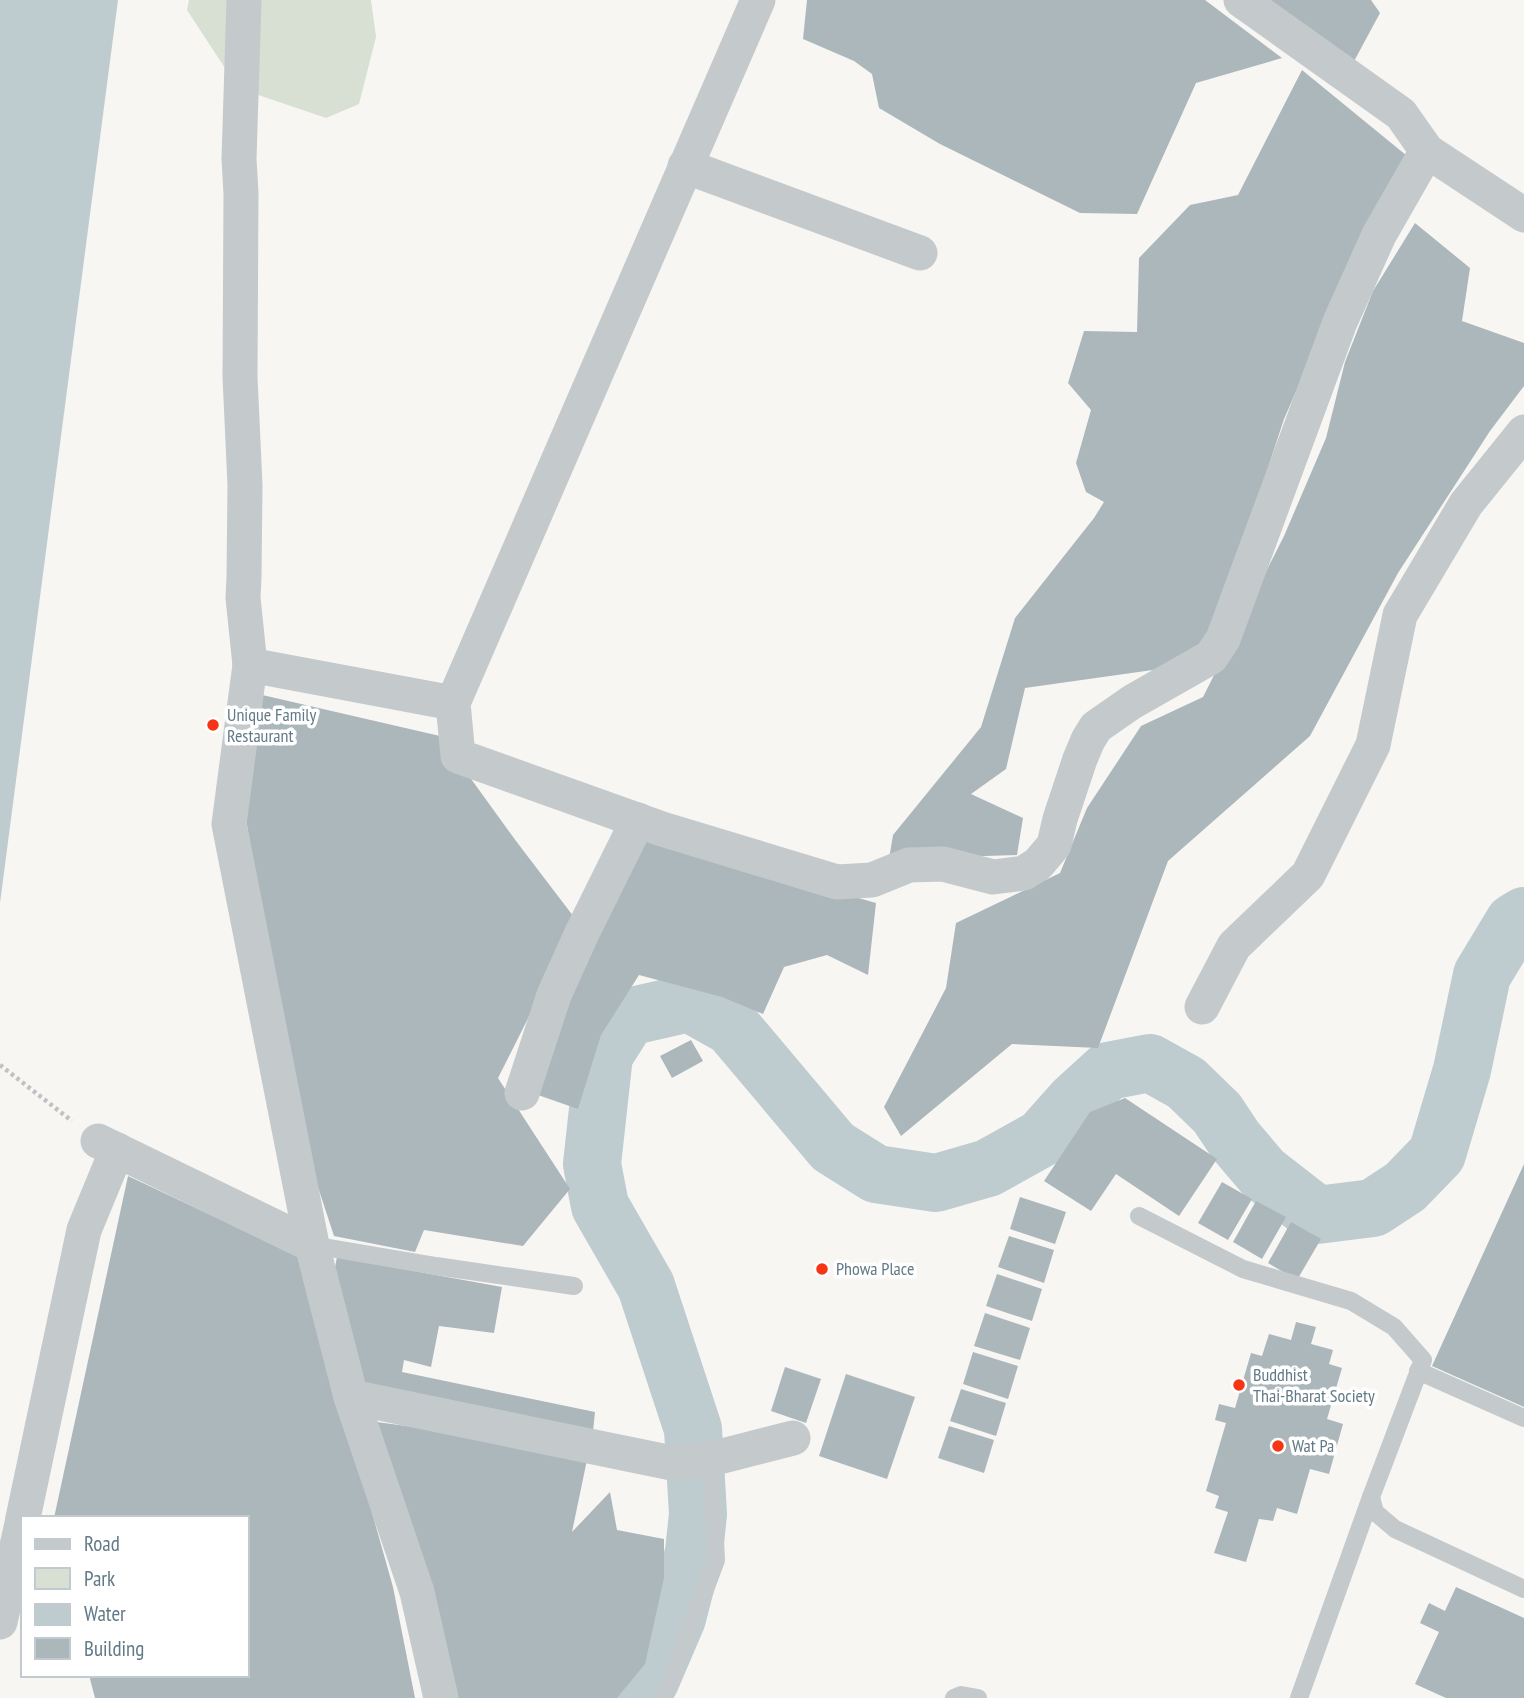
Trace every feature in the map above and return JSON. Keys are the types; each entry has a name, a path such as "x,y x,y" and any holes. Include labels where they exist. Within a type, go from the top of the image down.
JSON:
{"street":[{"path":"244,0 239,159 242,194 240,377 245,485 243,598 250,665 229,824 312,1245 351,1396 417,1592 441,1698"},
{"path":"758,0 453,703 458,756 638,820 837,882 872,880 909,865 943,864 993,877 1024,873 1038,864 1054,845 1080,759 1096,727 1132,702 1210,657 1223,639 1340,321 1379,235 1427,151"},
{"path":"1241,0 1401,114 1427,151 1524,215"},
{"path":"685,166 920,253"},
{"path":"1202,1007 1234,946 1308,875 1373,745 1400,615 1466,504 1524,432"},
{"path":"250,665 453,703"},
{"path":"522,1093 554,995 638,820"},
{"path":"23,1516 84,1230 107,1146 312,1245"},
{"path":"351,1396 672,1463 711,1459 793,1438"},
{"path":"0,1622 21,1527"}],"lane":[{"path":"1139,1216 1243,1269 1351,1301 1394,1327 1423,1360 1299,1698"},
{"path":"312,1245 574,1286"},
{"path":"1418,1371 1524,1418"},
{"path":"660,1698 669,1686 716,1560 711,1459"},
{"path":"1371,1497 1375,1512 1395,1529 1524,1589"},
{"path":"954,1698 961,1695 978,1698"}],"path":[{"path":"0,1065 107,1146"}],"green space":[{"path":"189,0 371,0 376,37 359,104 326,118 238,88 187,10"}],"water":[{"path":"0,0 118,0 0,903"}],"building":[{"path":"807,0 1205,0 1282,58 1196,83 1137,214 1080,213 940,144 879,108 872,74 854,61 803,39"},
{"path":"1263,0 1371,0 1380,13 1352,65"},
{"path":"1302,70 1412,160 1340,291 1284,419 1211,642 1188,665 1025,688 1006,769 971,794 1023,818 1017,855 889,859 893,835 981,727 1015,618 1104,502 1086,492 1076,463 1091,410 1068,383 1084,331 1137,332 1139,258 1190,205 1238,195"},
{"path":"1415,223 1470,268 1462,321 1524,343 1524,386 1490,431 1398,573 1310,736 1168,861 1098,1048 1012,1044 901,1136 884,1107 946,988 956,923 1060,873 1087,808 1141,726 1203,697 1284,536 1326,438 1345,362 1373,291"},
{"path":"258,694 440,736 577,921 498,1078 570,1189 523,1246 424,1230 415,1252 334,1236 314,1175 272,972 242,796"},
{"path":"644,837 876,903 868,975 827,955 784,967 763,1014 722,997 639,975 601,1035 578,1109 538,1095 568,991"},
{"path":"691,1040 703,1061 672,1078 660,1056"},
{"path":"1125,1098 1217,1159 1179,1216 1116,1174 1091,1211 1044,1181 1090,1112"},
{"path":"1524,1164 1524,1407 1432,1366"},
{"path":"128,1176 300,1257 393,1587 415,1698 95,1698 90,1677 248,1677 248,1516 54,1516"},
{"path":"1222,1182 1252,1199 1228,1240 1198,1223"},
{"path":"1020,1197 1066,1212 1055,1244 1010,1229"},
{"path":"1256,1201 1286,1217 1262,1259 1233,1242"},
{"path":"1291,1222 1321,1239 1297,1280 1268,1263"},
{"path":"1009,1236 1054,1250 1044,1283 998,1267"},
{"path":"337,1257 502,1287 494,1333 439,1326 431,1367 404,1360 402,1372 595,1412 592,1441 351,1397 332,1283"},
{"path":"997,1274 1042,1289 1032,1321 986,1306"},
{"path":"985,1313 1030,1328 1020,1360 974,1346"},
{"name":"Wat Pa","path":"1296,1322 1316,1327 1311,1344 1333,1350 1329,1364 1342,1368 1327,1419 1343,1424 1329,1474 1310,1469 1297,1514 1277,1508 1273,1521 1259,1519 1246,1562 1214,1553 1228,1512 1215,1508 1219,1496 1206,1491 1226,1423 1215,1420 1219,1404 1235,1408 1251,1353 1262,1356 1269,1334 1291,1340"},
{"path":"973,1352 1018,1366 1008,1399 963,1384"},
{"path":"785,1367 821,1379 806,1423 771,1411"},
{"path":"846,1374 915,1397 887,1479 819,1456"},
{"path":"961,1389 1006,1403 996,1436 950,1421"},
{"path":"369,1421 496,1438 588,1455 572,1532 610,1492 617,1530 664,1539 664,1578 645,1664 617,1698 450,1698"},
{"path":"949,1426 994,1440 984,1473 938,1458"},
{"path":"1456,1587 1524,1618 1524,1698 1446,1698 1415,1684 1439,1632 1420,1623 1429,1603 1445,1611"}],"waterway":[{"path":"634,1698 650,1681 677,1618 694,1552 698,1514 693,1429 646,1286 600,1206 592,1164 604,1055 628,1017 689,1003 732,1027 833,1147 876,1174 936,1183 988,1168 1042,1138 1074,1102 1108,1071 1150,1063 1186,1083 1217,1113 1235,1140 1263,1173 1317,1215 1373,1208 1405,1187 1437,1154 1462,1070 1482,975 1514,922 1524,916"}],"place":[{"name":"Unique Family Restaurant","path":"213,725"},
{"name":"Phowa Place","path":"822,1269"},
{"name":"Buddhist Thai-Bharat Society","path":"1239,1385"},
{"name":"Wat Pa","path":"1278,1446"}]}
